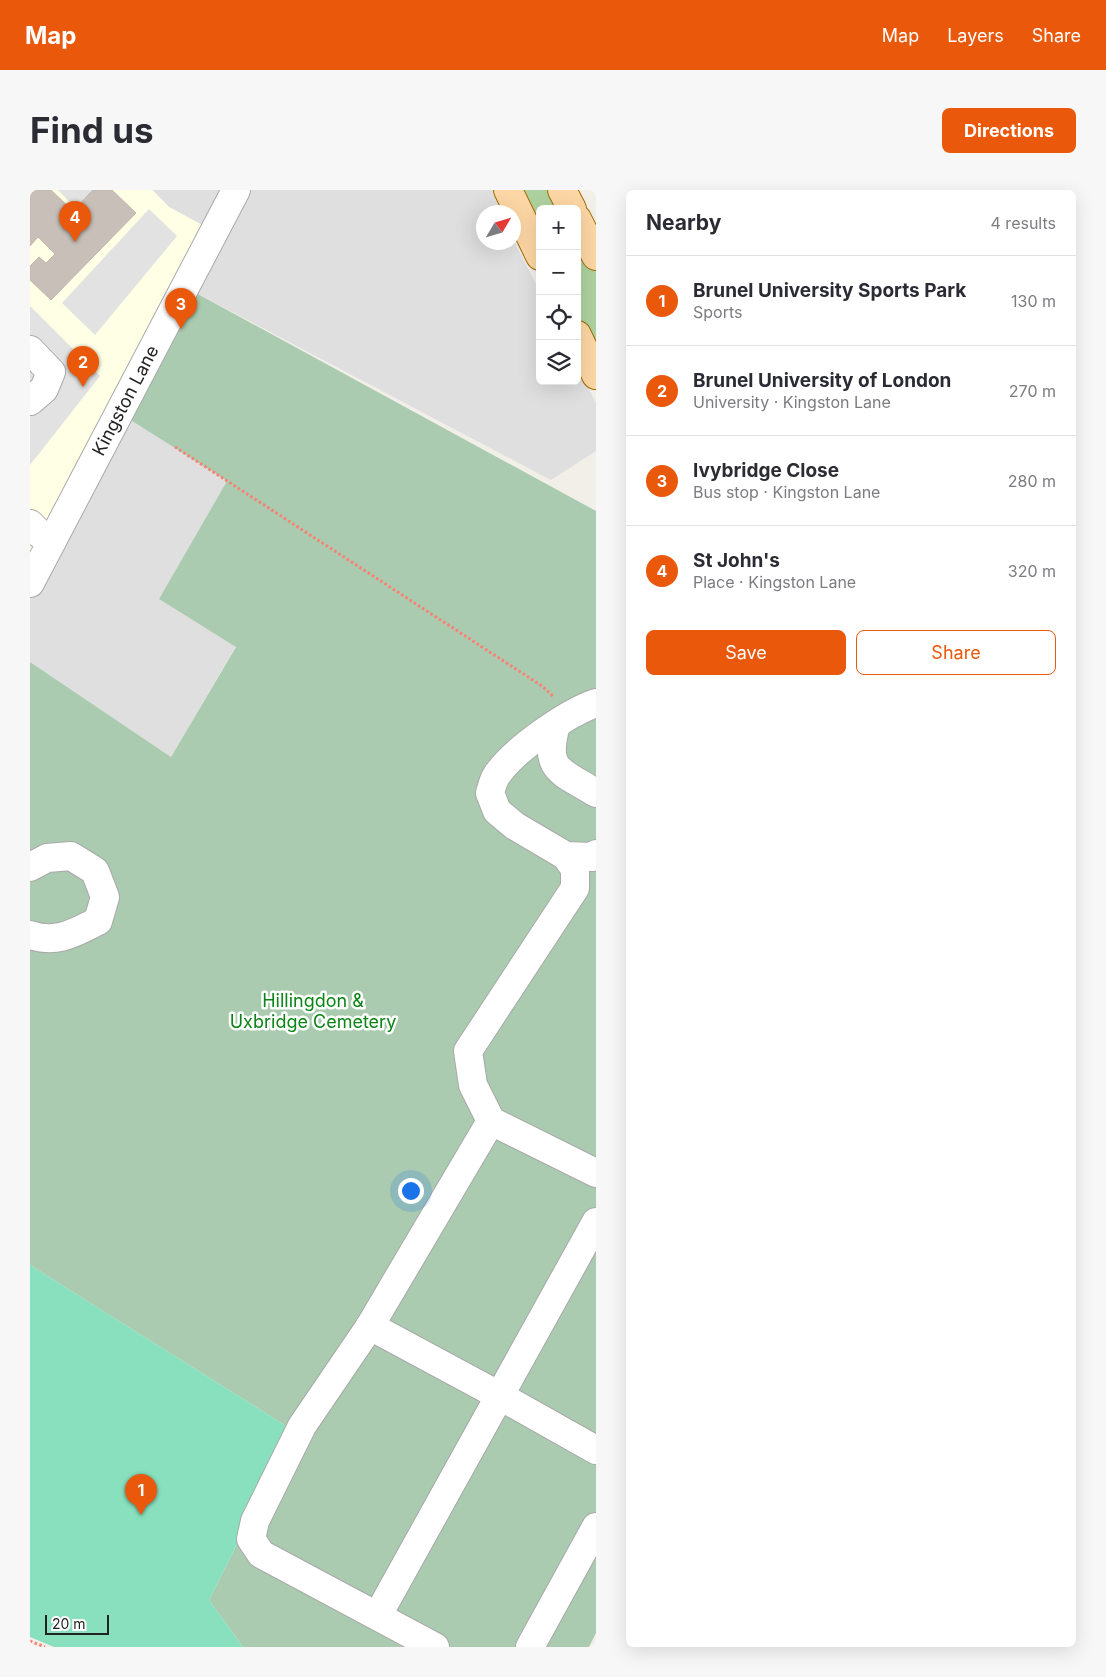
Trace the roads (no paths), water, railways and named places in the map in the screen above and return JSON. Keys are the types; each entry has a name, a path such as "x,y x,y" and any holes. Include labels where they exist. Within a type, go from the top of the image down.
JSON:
{"main road":[{"path":"508,190 537,250"},
{"path":"562,190 570,205"},
{"path":"581,227 596,256"},
{"path":"579,340 596,375"}],"street":[{"name":"Kingston Lane","path":"30,584 236,190"},
{"path":"30,350 52,372 44,389 30,401"},
{"path":"30,524 40,534 52,541"},
{"path":"596,703 582,708 522,748 497,773 490,793 497,810 515,826 566,856 575,869 575,888 468,1051 473,1085 491,1120 596,1173"},
{"path":"562,721 551,743 552,762 559,770 596,793"},
{"path":"566,856 592,857 596,854"},
{"path":"30,867 47,858 71,856 95,871 105,897 98,921 67,937 41,939 30,935"},
{"path":"435,1647 261,1554 251,1539 255,1521 302,1426 370,1326 491,1120"},
{"path":"378,1616 596,1222"},
{"path":"370,1326 596,1450"},
{"path":"530,1647 596,1527"}],"place":[{"name":"St John's","path":"75,242"},
{"name":"Ivybridge Close","path":"181,329"},
{"name":"Brunel University of London","path":"83,387"},
{"name":"Brunel University Sports Park","path":"141,1515"}],"park label":[{"name":"Hillingdon & Uxbridge Cemetery","path":"313,1011"}]}
